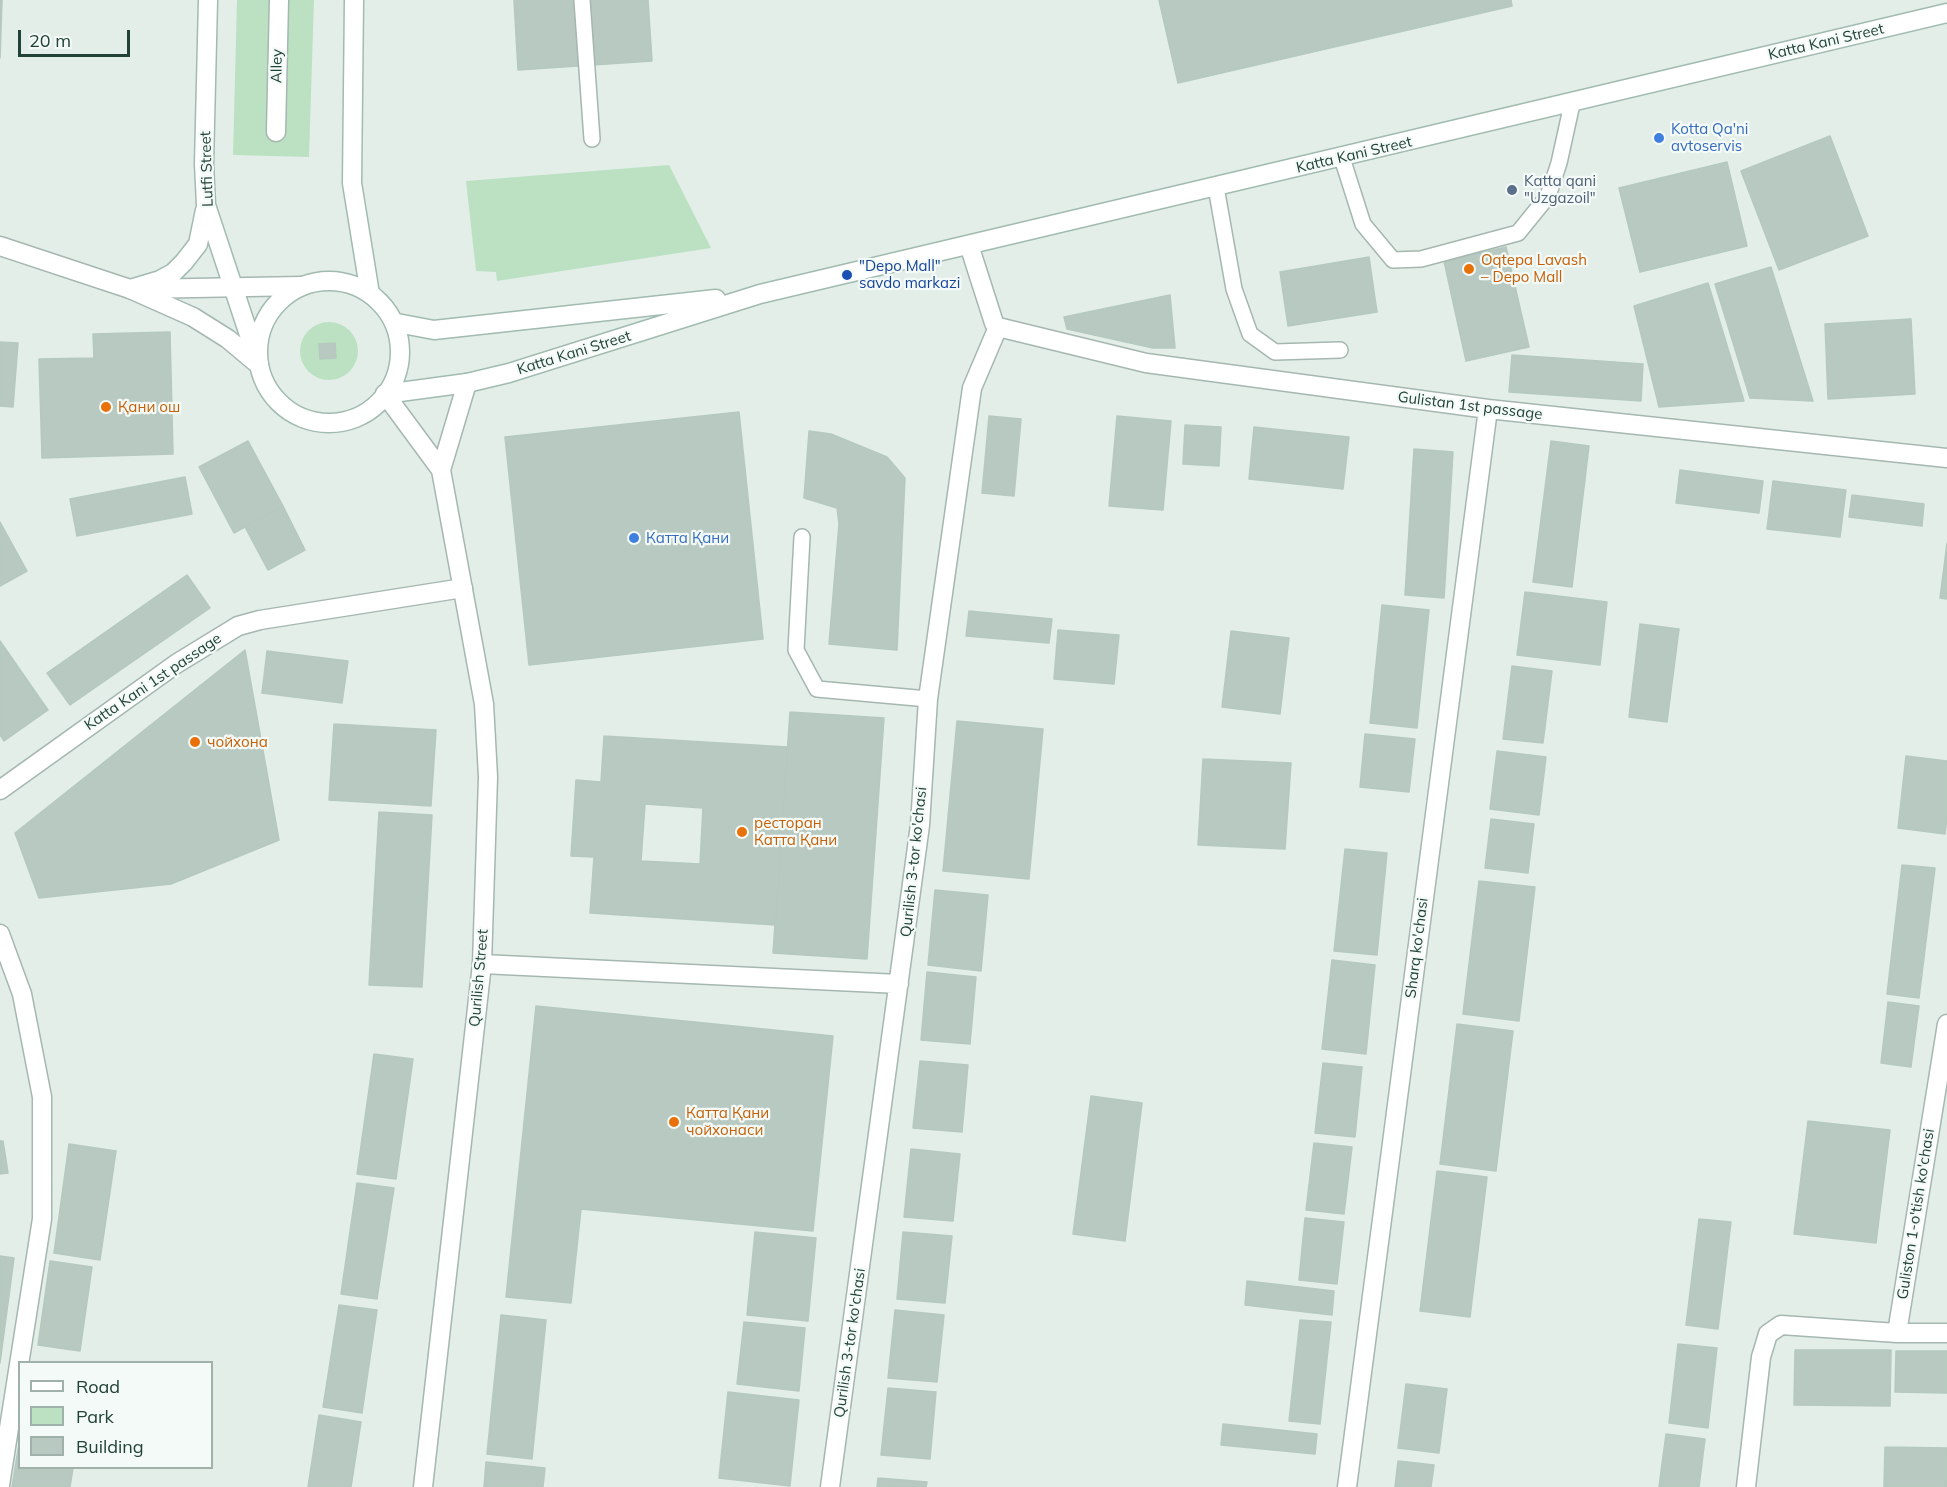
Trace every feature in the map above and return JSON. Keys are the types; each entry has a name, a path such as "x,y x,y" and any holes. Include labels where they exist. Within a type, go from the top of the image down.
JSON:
{"street":[{"name":"Lutfi Street","path":"208,0 204,164 206,205 259,366"},
{"name":"Alley","path":"276,132 279,0"},
{"path":"354,0 352,183 370,294"},
{"name":"Katta Kani Street","path":"386,394 467,383 509,373 760,294 1572,104 1947,13"},
{"path":"130,289 160,280 173,273 194,251 200,237 206,205"},
{"path":"0,246 130,289 193,317 244,352 259,366"},
{"path":"969,246 994,323 998,327"},
{"path":"337,281 360,288 370,294 397,323 400,346 399,363 392,385 369,410 349,420 338,423 315,422 294,414 275,399 262,377 258,341 266,318 282,299 313,282 337,281"},
{"path":"130,289 302,286"},
{"name":"Katta Kani Street","path":"397,323 434,330 760,294"},
{"name":"Gulistan 1st passage","path":"998,327 1146,363 1488,409 1947,458"},
{"name":"Qurilish 3-tor ko'chasi","path":"830,1487 920,825 928,699 972,388 998,327"},
{"name":"Qurilish Street","path":"441,470 467,383"},
{"name":"Qurilish Street","path":"386,394 441,470 484,704 488,777 482,964 423,1487"},
{"name":"Sharq ko'chasi","path":"1347,1487 1488,409"},
{"name":"Katta Kani 1st passage","path":"2,784 176,664 238,626 260,620 463,588"},
{"path":"0,934 22,994 42,1097 42,1220 20,1361"},
{"path":"482,964 899,984"},
{"name":"Guliston 1-o'tish ko'chasi","path":"1897,1333 1947,1024"},
{"path":"1746,1487 1761,1357 1768,1334 1781,1325 1897,1333 1947,1333"},
{"path":"0,1485 18,1371"}],"lane":[{"path":"582,0 592,140"},
{"path":"1342,158 1363,224 1393,260 1421,259 1518,233 1548,196 1559,163 1572,104"},
{"path":"1216,187 1234,289 1250,334 1275,352 1340,350"},
{"path":"802,537 796,651 817,689 928,699"}],"green space":[{"path":"237,0 314,0 309,157 233,155"},
{"path":"669,165 711,248 497,281 496,272 476,271 466,181"},
{"path":"329,322 345,327 353,335 358,351 353,367 345,375 329,380 313,375 305,367 300,351 305,335 313,327"}],"building":[{"path":"0,0 2,0 0,58"},
{"path":"514,0 648,0 652,61 518,70"},
{"path":"1159,0 1511,0 1512,6 1178,83"},
{"path":"1830,136 1868,236 1779,270 1741,171"},
{"path":"1727,162 1747,246 1640,272 1619,188"},
{"path":"1506,247 1529,347 1466,361 1444,261"},
{"path":"1369,257 1377,312 1288,326 1280,272"},
{"path":"1771,267 1813,401 1750,398 1715,284"},
{"path":"1708,283 1744,401 1659,407 1634,306"},
{"path":"1170,295 1175,348 1153,348 1067,329 1064,317"},
{"path":"1911,319 1915,394 1828,399 1825,324"},
{"name":"Қани ош","path":"170,332 173,454 42,458 39,359 94,358 93,334"},
{"path":"0,342 18,343 13,407 0,406"},
{"path":"335,343 336,358 320,359 319,344"},
{"path":"1512,355 1643,364 1641,401 1509,392"},
{"name":"Катта Қани","path":"739,412 763,639 529,665 505,437"},
{"path":"989,416 1021,419 1014,496 982,493"},
{"path":"1117,416 1171,421 1163,510 1109,506"},
{"path":"1185,425 1221,427 1219,466 1183,464"},
{"path":"1254,427 1349,437 1343,489 1249,479"},
{"path":"809,431 831,434 887,457 905,478 897,650 829,644 839,524 837,508 804,498"},
{"path":"248,441 283,506 234,533 199,467"},
{"path":"1551,441 1589,446 1572,587 1533,582"},
{"path":"1414,449 1453,452 1444,598 1405,595"},
{"path":"1680,470 1763,481 1759,513 1676,503"},
{"path":"185,477 192,514 77,536 70,499"},
{"path":"1773,481 1846,490 1840,537 1767,529"},
{"path":"1852,495 1924,504 1922,526 1849,517"},
{"path":"283,506 305,550 268,570 245,527"},
{"path":"0,522 27,571 0,586"},
{"path":"1947,543 1947,599 1940,598"},
{"path":"187,575 210,608 70,705 47,673"},
{"path":"1525,592 1607,602 1600,665 1517,655"},
{"path":"1382,605 1429,610 1417,728 1370,723"},
{"path":"969,611 1052,619 1049,643 966,636"},
{"path":"1640,624 1679,629 1667,722 1629,717"},
{"path":"1058,630 1119,635 1114,684 1054,679"},
{"path":"1231,631 1289,638 1280,714 1222,707"},
{"path":"0,641 48,710 4,741 0,735"},
{"name":"чойхона","path":"245,650 279,840 171,884 39,898 15,833"},
{"path":"267,651 348,661 342,703 262,693"},
{"path":"1512,666 1552,671 1543,743 1503,739"},
{"path":"790,712 884,718 867,959 773,953"},
{"path":"957,721 1043,729 1029,879 943,871"},
{"path":"334,724 436,730 431,806 329,800"},
{"path":"1365,734 1415,739 1409,792 1360,787"},
{"name":"ресторан Катта Қани","path":"604,736 787,747 776,925 590,913 594,857 571,856 576,780 601,782","holes":["645,804 703,808 700,864 641,861"]},
{"path":"1497,751 1546,757 1539,815 1490,809"},
{"path":"1906,756 1947,761 1945,834 1898,828"},
{"path":"1203,759 1291,763 1285,849 1198,845"},
{"path":"379,812 432,815 422,987 369,985"},
{"path":"1491,819 1534,824 1528,873 1485,868"},
{"path":"1345,849 1387,853 1377,955 1334,951"},
{"path":"1902,865 1935,868 1919,998 1887,994"},
{"path":"1479,881 1535,887 1519,1021 1463,1014"},
{"path":"935,890 988,895 981,971 928,965"},
{"path":"1332,960 1375,965 1366,1054 1322,1049"},
{"path":"927,972 976,977 970,1044 921,1040"},
{"path":"1888,1002 1919,1006 1911,1067 1881,1063"},
{"name":"Катта Қани чойхонаси","path":"536,1006 833,1036 813,1231 581,1209 571,1303 506,1297"},
{"path":"1457,1024 1513,1031 1496,1171 1440,1164"},
{"path":"374,1054 413,1059 396,1179 357,1174"},
{"path":"920,1061 968,1065 962,1132 913,1128"},
{"path":"1323,1063 1362,1067 1355,1137 1315,1133"},
{"path":"1091,1096 1142,1103 1125,1241 1073,1234"},
{"path":"1808,1121 1890,1130 1876,1243 1794,1234"},
{"path":"0,1141 3,1141 8,1173 0,1174"},
{"path":"1314,1143 1352,1147 1344,1214 1306,1210"},
{"path":"69,1144 116,1151 100,1260 54,1253"},
{"path":"911,1149 960,1154 953,1221 904,1217"},
{"path":"1437,1171 1487,1177 1470,1317 1420,1311"},
{"path":"357,1183 394,1188 377,1299 341,1294"},
{"path":"1305,1218 1344,1222 1337,1284 1299,1280"},
{"path":"1699,1219 1731,1222 1718,1329 1686,1325"},
{"path":"755,1232 816,1238 808,1321 747,1315"},
{"path":"903,1232 952,1236 945,1303 897,1299"},
{"path":"0,1256 14,1258 0,1363"},
{"path":"50,1261 92,1267 80,1351 38,1345"},
{"path":"1247,1281 1334,1291 1332,1315 1245,1305"},
{"path":"339,1305 377,1310 362,1413 323,1407"},
{"path":"895,1310 944,1315 937,1382 888,1378"},
{"path":"501,1315 546,1320 532,1459 487,1454"},
{"path":"1300,1320 1331,1322 1320,1424 1289,1421"},
{"path":"744,1322 805,1328 799,1391 737,1384"},
{"path":"1678,1344 1717,1348 1708,1428 1669,1423"},
{"path":"1795,1350 1891,1350 1890,1406 1794,1405"},
{"path":"1896,1351 1947,1351 1947,1393 1895,1392"},
{"path":"1406,1384 1447,1389 1439,1453 1398,1448"},
{"path":"888,1388 936,1392 930,1459 881,1455"},
{"path":"728,1392 799,1400 790,1486 719,1478"},
{"path":"319,1415 361,1422 351,1487 308,1487"},
{"path":"1223,1424 1317,1434 1315,1454 1221,1445"},
{"path":"1666,1434 1705,1439 1699,1487 1659,1487"},
{"path":"1885,1447 1947,1448 1947,1487 1884,1487"},
{"path":"18,1450 18,1469 73,1469 70,1487 12,1487"},
{"path":"1398,1461 1434,1465 1431,1487 1395,1487"},
{"path":"486,1462 545,1468 543,1487 484,1487"},
{"path":"878,1478 927,1482 926,1487 877,1487"}],"place":[{"name":"Kotta Qa'ni avtoservis","path":"1659,138"},
{"name":"Katta qani \"Uzgazoil\"","path":"1512,190"},
{"name":"Oqtepa Lavash – Depo Mall","path":"1469,269"},
{"name":"\"Depo Mall\" savdo markazi","path":"847,275"},
{"name":"Қани ош","path":"106,407"},
{"name":"Катта Қани","path":"634,538"},
{"name":"чойхона","path":"195,742"},
{"name":"ресторан Катта Қани","path":"742,832"},
{"name":"Катта Қани чойхонаси","path":"674,1122"}]}
